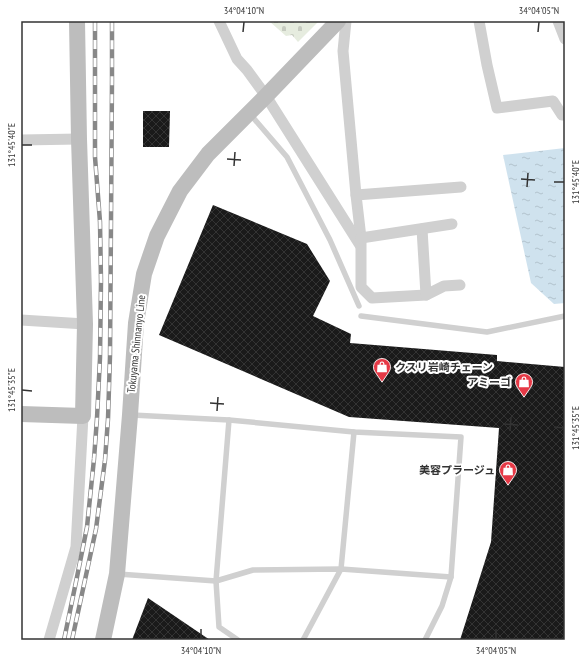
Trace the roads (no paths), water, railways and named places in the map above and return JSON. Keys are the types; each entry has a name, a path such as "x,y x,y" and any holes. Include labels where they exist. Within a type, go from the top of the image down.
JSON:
{"main road":[{"path":"21,414 83,416 85,324 78,139 77,21"},
{"name":"Tokuyama Shinnanyo Line","path":"103,640 117,574 136,323 144,274 157,236 180,191 208,154 338,21"}],"street":[{"path":"219,21 238,59 266,96 362,243"},
{"path":"346,21 343,51 356,195 362,243 361,287 372,298 426,295 444,286 460,285"},
{"path":"479,21 497,108 553,102 562,115 565,115"},
{"path":"558,21 565,40"},
{"path":"21,140 78,139"},
{"path":"356,195 461,187"},
{"path":"362,243 422,229 452,224"},
{"path":"422,229 426,295"},
{"path":"21,320 85,324"},
{"path":"49,640 76,547 83,416"}],"lane":[{"path":"249,113 287,157 330,240 359,306"},
{"path":"361,316 487,332 565,316"},
{"path":"130,415 229,420 354,432 461,437 451,577 442,606 425,640"},
{"path":"229,420 216,581 219,627 238,640"},
{"path":"303,640 341,569 354,432"},
{"path":"117,574 216,581 253,570 341,569 451,577"}],"water":[{"path":"565,148 565,303 554,304 531,283 503,155"}],"railway":[{"path":"64,640 87,527 97,418 100,358 101,281 100,222 95,157 95,21"},
{"path":"72,640 96,529 105,460 108,419 110,356 112,21"}],"place":[{"name":"クスリ岩崎チェーン","path":"382,382"},
{"name":"アミーゴ","path":"524,397"},
{"name":"美容プラージュ","path":"508,485"}]}
